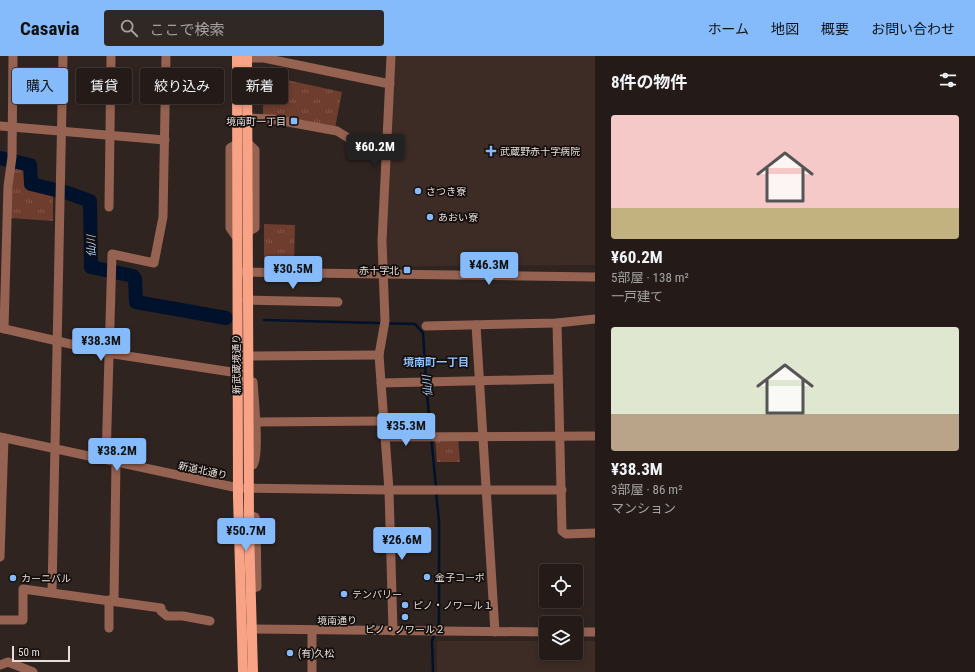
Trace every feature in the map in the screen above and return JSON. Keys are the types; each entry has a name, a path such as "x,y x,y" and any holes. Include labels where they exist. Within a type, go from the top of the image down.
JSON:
{"main road":[{"name":"新武蔵境通り","path":"243,672 250,589 248,515 248,272 242,143 247,118 244,57"},
{"name":"新武蔵境通り","path":"244,57 242,143 237,238 238,488 247,630 253,672"}],"street":[{"path":"13,56 11,127 12,157 8,186 2,329 110,353 238,373"},
{"path":"52,592 59,186 62,132 63,56"},
{"path":"109,207 111,56"},
{"path":"106,459 112,254 154,263 163,217 166,56"},
{"path":"392,56 386,144 382,241 384,325 379,355 389,490 394,631"},
{"path":"244,57 264,58 390,84"},
{"path":"247,118 272,119 337,131 350,139 386,144"},
{"path":"0,126 164,140"},
{"path":"237,272 595,277"},
{"path":"248,300 338,302"},
{"path":"426,326 557,323 595,319"},
{"path":"557,323 562,530 566,534 595,533"},
{"path":"476,325 495,632"},
{"path":"249,466 253,465 256,459 256,422 251,367 248,359 379,355"},
{"path":"381,383 558,379"},
{"path":"256,422 384,421"},
{"path":"385,437 595,436"},
{"path":"0,558 2,437"},
{"name":"新道北通り","path":"2,437 238,488 562,490"},
{"path":"110,628 116,462"},
{"path":"0,620 22,620 23,589 161,608 161,611 167,616 183,616 210,621"},
{"name":"境南通り","path":"247,630 539,632"},
{"path":"312,631 312,672"},
{"path":"583,632 595,632"},
{"path":"0,665 8,662 33,672"}],"shaded area":[{"name":"武蔵野赤十字病院","path":"392,56 595,56 595,265 426,266 386,268 386,218"},
{"path":"437,641 539,641 539,660 583,660 583,641 595,641 595,672 437,672"}],"green space":[{"path":"288,80 342,92 335,128 263,114 263,104 288,104"},
{"path":"14,166 29,171 29,187 53,195 53,221 10,218"},
{"path":"264,224 295,225 294,267 272,266 264,258"},
{"path":"435,438 458,438 460,462 437,462"}],"waterway":[{"name":"仙川","path":"0,158 30,165 31,184 68,193 90,201 91,267 133,276 135,279 136,302 226,318"},
{"name":"仙川","path":"264,320 415,324 423,333 426,379"},
{"name":"仙川","path":"426,384 436,487"},
{"name":"仙川","path":"436,492 439,521 439,623 437,628"},
{"name":"仙川","path":"433,672 432,641 435,633"}],"place":[{"name":"境南町一丁目","path":"294,121"},
{"name":"武蔵野赤十字病院","path":"491,151"},
{"name":"さつき寮","path":"418,191"},
{"name":"あおい寮","path":"430,217"},
{"name":"赤十字北","path":"407,270"},
{"name":"金子コーポ","path":"427,577"},
{"name":"カーニバル","path":"13,578"},
{"name":"テンパリー","path":"344,594"},
{"name":"ピノ・ノワール１","path":"405,605"},
{"name":"ピノ・ノワール２","path":"405,617"},
{"name":"(有)久松","path":"290,653"}],"district":[{"name":"境南町一丁目","path":"436,362"}]}
